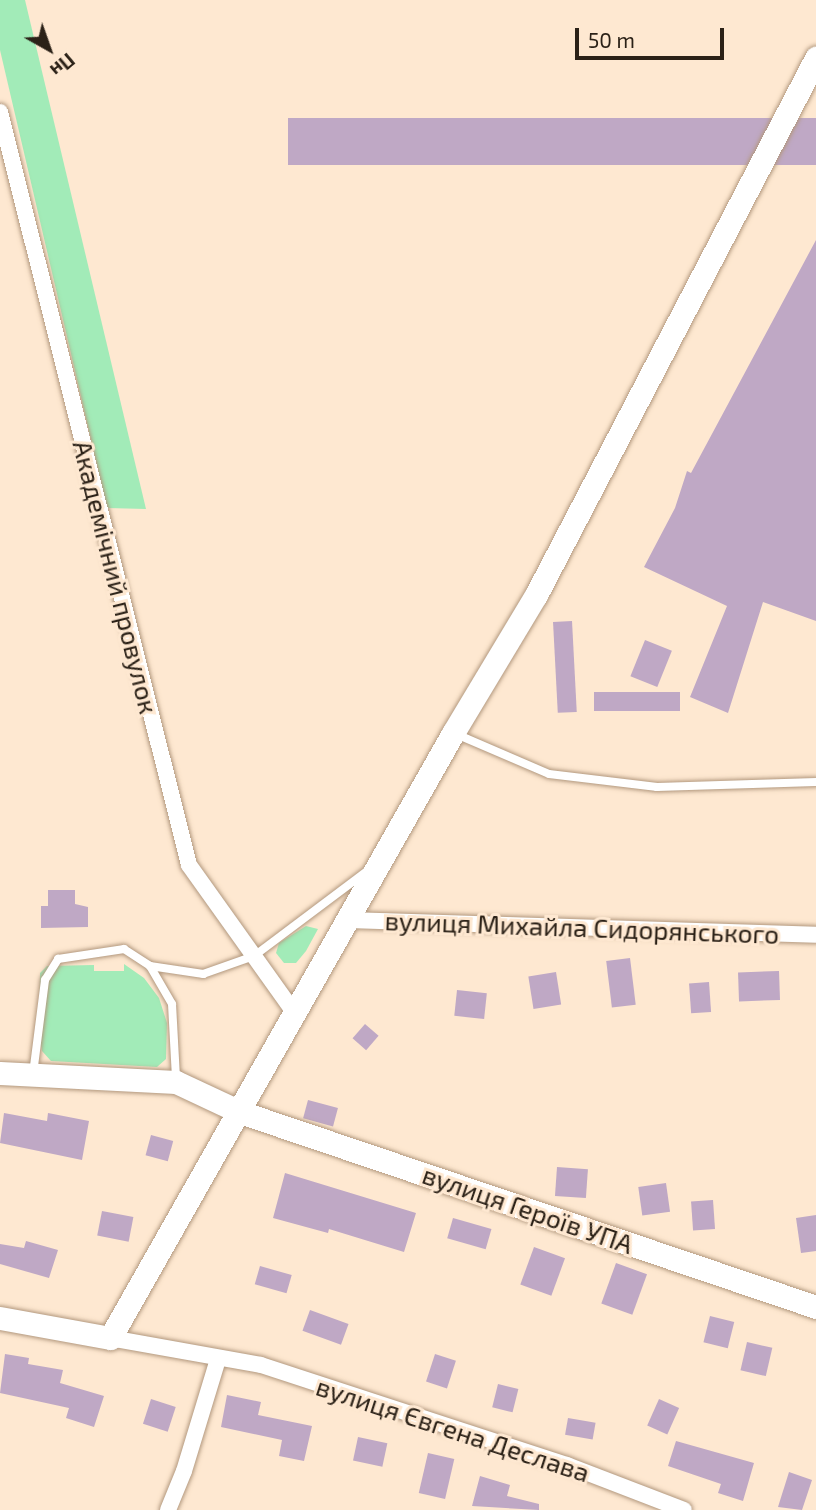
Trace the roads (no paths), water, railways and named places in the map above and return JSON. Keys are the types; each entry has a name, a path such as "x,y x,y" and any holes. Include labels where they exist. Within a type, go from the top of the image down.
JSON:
{"street":[{"path":"110,1338 453,733 541,598 816,58"},
{"name":"Академічний провулок","path":"0,112 189,866 294,1013"},
{"name":"вулиця Михайла Сидорянського","path":"348,920 816,935"},
{"path":"0,1073 176,1082 240,1112"},
{"name":"вулиця Героїв УПА","path":"240,1112 816,1307"},
{"name":"вулиця Євгена Деслава","path":"0,1318 261,1365 567,1465 684,1510"},
{"path":"168,1510 184,1471 218,1359"}],"lane":[{"path":"453,733 479,740 549,774 657,787 816,782"},
{"path":"33,1076 45,980 58,959 124,949 150,965 203,974 254,956 382,859"},
{"path":"150,965 172,1003 176,1082"}]}
